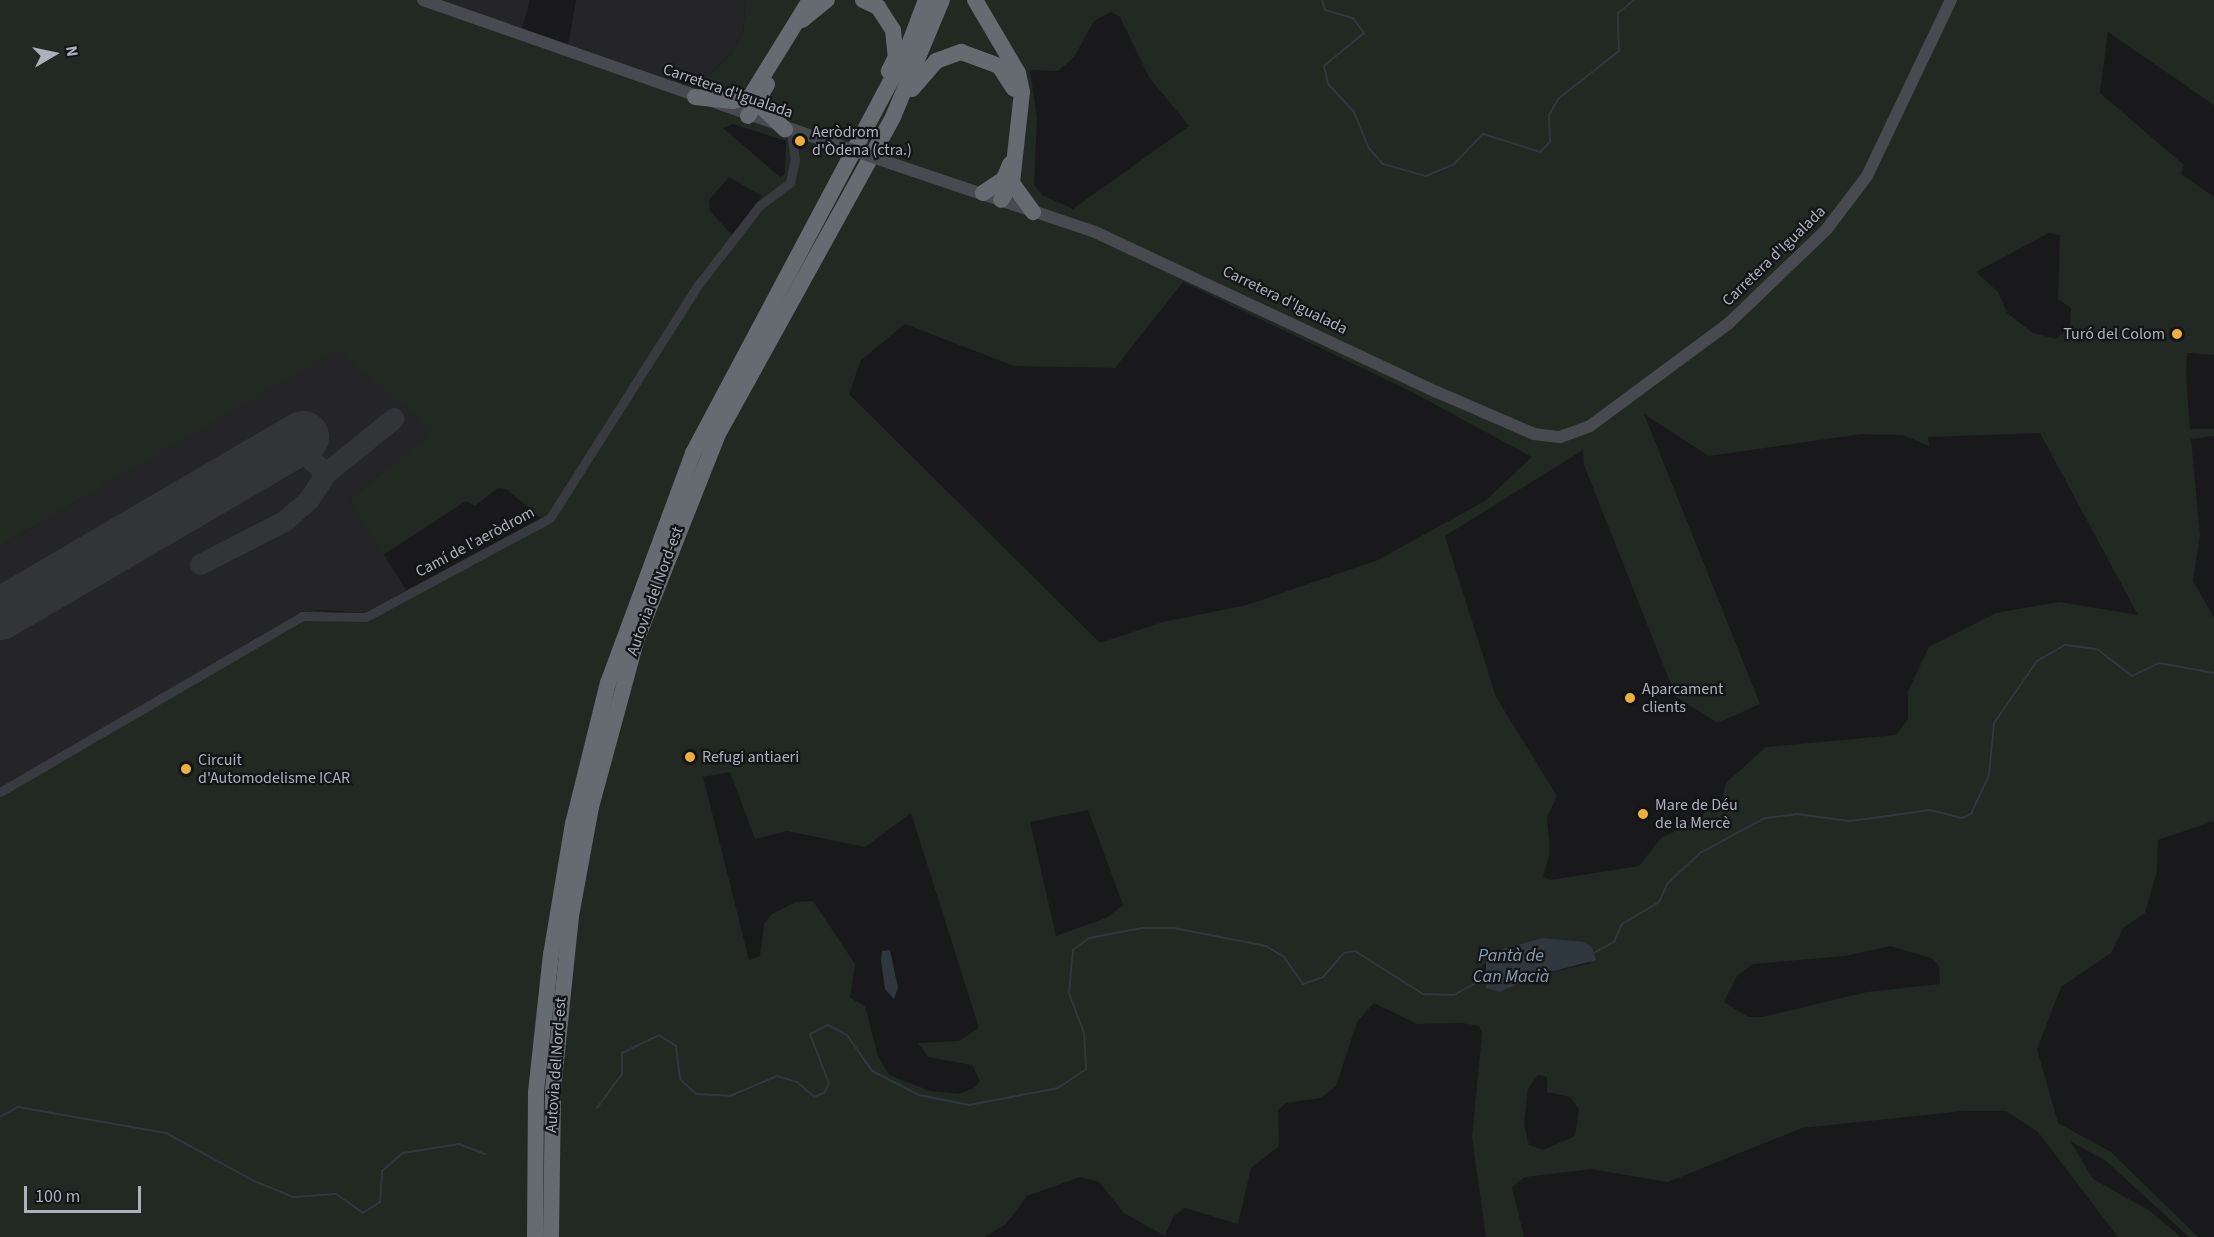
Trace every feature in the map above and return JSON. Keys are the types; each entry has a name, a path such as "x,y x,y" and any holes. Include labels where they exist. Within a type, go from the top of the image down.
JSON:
{"highway":[{"path":"748,116 756,96 810,0"},
{"path":"756,96 794,31 827,0"},
{"path":"848,156 896,57 893,30 878,7 863,0"},
{"name":"Autovia del Nord-est","path":"536,1237 536,1092 551,955 573,824 608,683 693,453 848,156 905,55 926,0"},
{"name":"Autovia del Nord-est","path":"551,1237 553,1090 571,916 594,796 636,641 717,436 893,117 942,0"},
{"path":"975,0 1018,73 1020,119 1008,181 1001,200"},
{"path":"893,117 936,61 961,52 999,66 1012,82 1020,119"},
{"path":"695,97 756,96"},
{"path":"756,96 765,110 788,130"},
{"path":"1008,181 1033,212"},
{"path":"983,193 1008,181"}],"street":[{"name":"Carretera d'Igualada","path":"423,0 788,130 983,193 1169,262 1534,434 1575,435 1754,303 1845,209 1867,176 1951,0"},
{"name":"Camí de l'aeròdrom","path":"0,792 302,616 366,617 550,518 698,285 759,206 790,183 795,160 788,130"}],"shaded area":[{"path":"0,0 438,0 696,88 732,53 743,32 746,0 2214,0 2214,105 2108,32 2100,93 2184,165 2181,174 2214,197 2214,355 2187,353 2186,375 2190,429 2214,429 2214,436 2191,439 2200,535 2193,581 2214,618 2214,821 2158,840 2157,871 2145,913 2123,928 2111,953 2061,987 2037,1049 2058,1123 2111,1152 2198,1237 2189,1237 2106,1161 2070,1141 2093,1179 2150,1211 2181,1237 2118,1237 2038,1132 2006,1111 1963,1111 1802,1128 1668,1182 1591,1169 1525,1177 1512,1187 1524,1237 1486,1237 1472,1137 1482,1033 1479,1026 1462,1023 1417,1024 1374,1003 1357,1022 1336,1086 1321,1098 1286,1103 1278,1110 1279,1146 1251,1168 1238,1224 1185,1208 1173,1217 1165,1236 1124,1213 1099,1182 1080,1177 1027,1196 1006,1224 984,1237 0,1237 0,790 306,609 359,616 541,518 506,489 498,488 475,506 466,501 383,555 349,500 434,431 337,350 0,546","holes":["1111,12 1120,17 1149,77 1189,126 1073,209 1042,195 1034,185 1037,117 1030,70 1058,71 1074,57 1094,21","733,124 786,141 785,174 780,177 723,128","729,177 762,196 733,236 710,211 709,200","2049,233 2060,235 2058,299 2071,308 2070,327 2056,339 2033,333 2007,313 1998,292 1976,272","1183,282 1412,392 1532,457 1485,501 1378,560 1247,605 1163,622 1100,643 849,394 861,360 905,324 1014,366 1115,368","1644,414 1709,456 1861,434 1903,435 1929,446 1928,437 2040,433 2138,615 2059,602 1996,613 1929,647 1908,691 1908,719 1896,735 1766,747 1726,783 1722,798 1695,822 1661,838 1639,866 1550,880 1543,876 1550,853 1547,817 1557,796 1496,697 1445,536 1583,450 1584,465 1676,697 1718,723 1760,704","730,772 755,839 787,831 865,847 911,813 979,1028 959,1041 918,1043 928,1057 972,1065 980,1081 974,1088 959,1094 930,1091 889,1075 878,1056 865,1006 850,998 855,964 813,901 796,902 772,914 764,924 760,956 749,960 703,777","1088,810 1123,905 1106,918 1056,936 1030,822","1542,938 1592,963 1539,975 1500,992 1484,978 1482,966 1502,949","1891,946 1931,958 1939,966 1940,984 1867,992 1762,1017 1748,1017 1724,1002 1737,976 1753,964 1845,956","1538,1075 1547,1077 1547,1092 1570,1097 1579,1109 1575,1136 1543,1150 1529,1145 1524,1125 1528,1089"]},
{"path":"438,0 530,0 522,29"},
{"path":"576,0 746,0 743,32 732,53 696,88 568,45"},
{"path":"337,349 435,431 349,500 407,591 367,613 306,609 0,790 0,546"}],"water":[{"name":"Pantà de Can Macià","path":"1542,938 1584,942 1592,947 1596,960 1539,975 1500,992 1486,988 1486,962 1502,949"},
{"path":"890,950 898,988 894,999 885,989 881,960 882,951"}],"waterway":[{"path":"1322,0 1325,10 1353,18 1364,33 1324,66 1328,84 1354,112 1368,147 1383,164 1426,176 1454,164 1483,134 1540,152 1550,142 1549,115 1559,98 1619,51 1618,13 1634,0"},
{"path":"1592,954 1614,942 1622,924 1659,902 1668,883 1700,853 1765,818 1796,814 1851,821 1930,810 1962,818 1971,814 1989,775 1994,723 2037,661 2065,645 2097,649 2132,676 2159,663 2214,673"},
{"path":"597,1108 622,1074 622,1053 659,1035 676,1046 680,1079 696,1094 730,1096 777,1076 797,1082 814,1097 824,1093 829,1084 810,1034 828,1025 847,1035 872,1071 919,1095 969,1105 1058,1088 1086,1069 1084,1033 1069,993 1073,950 1089,938 1142,928 1174,928 1266,946 1284,957 1303,984 1323,977 1344,953 1355,951 1423,994 1454,995 1487,977"},
{"path":"0,1117 18,1107 166,1133 254,1181 293,1197 336,1194 363,1213 380,1202 382,1171 403,1153 459,1144 485,1154"}],"taxiway":[{"path":"292,443 326,473 394,418"},
{"path":"200,564 284,521 309,499 326,473"}],"runway":[{"path":"0,614 303,437"}],"place":[{"name":"Aeròdrom d'Òdena (ctra.)","path":"800,141"},
{"name":"Turó del Colom","path":"2177,334"},
{"name":"Aparcament clients","path":"1630,698"},
{"name":"Refugi antiaeri","path":"690,757"},
{"name":"Circuit d'Automodelisme ICAR","path":"186,769"},
{"name":"Mare de Déu de la Mercè","path":"1643,814"}]}
